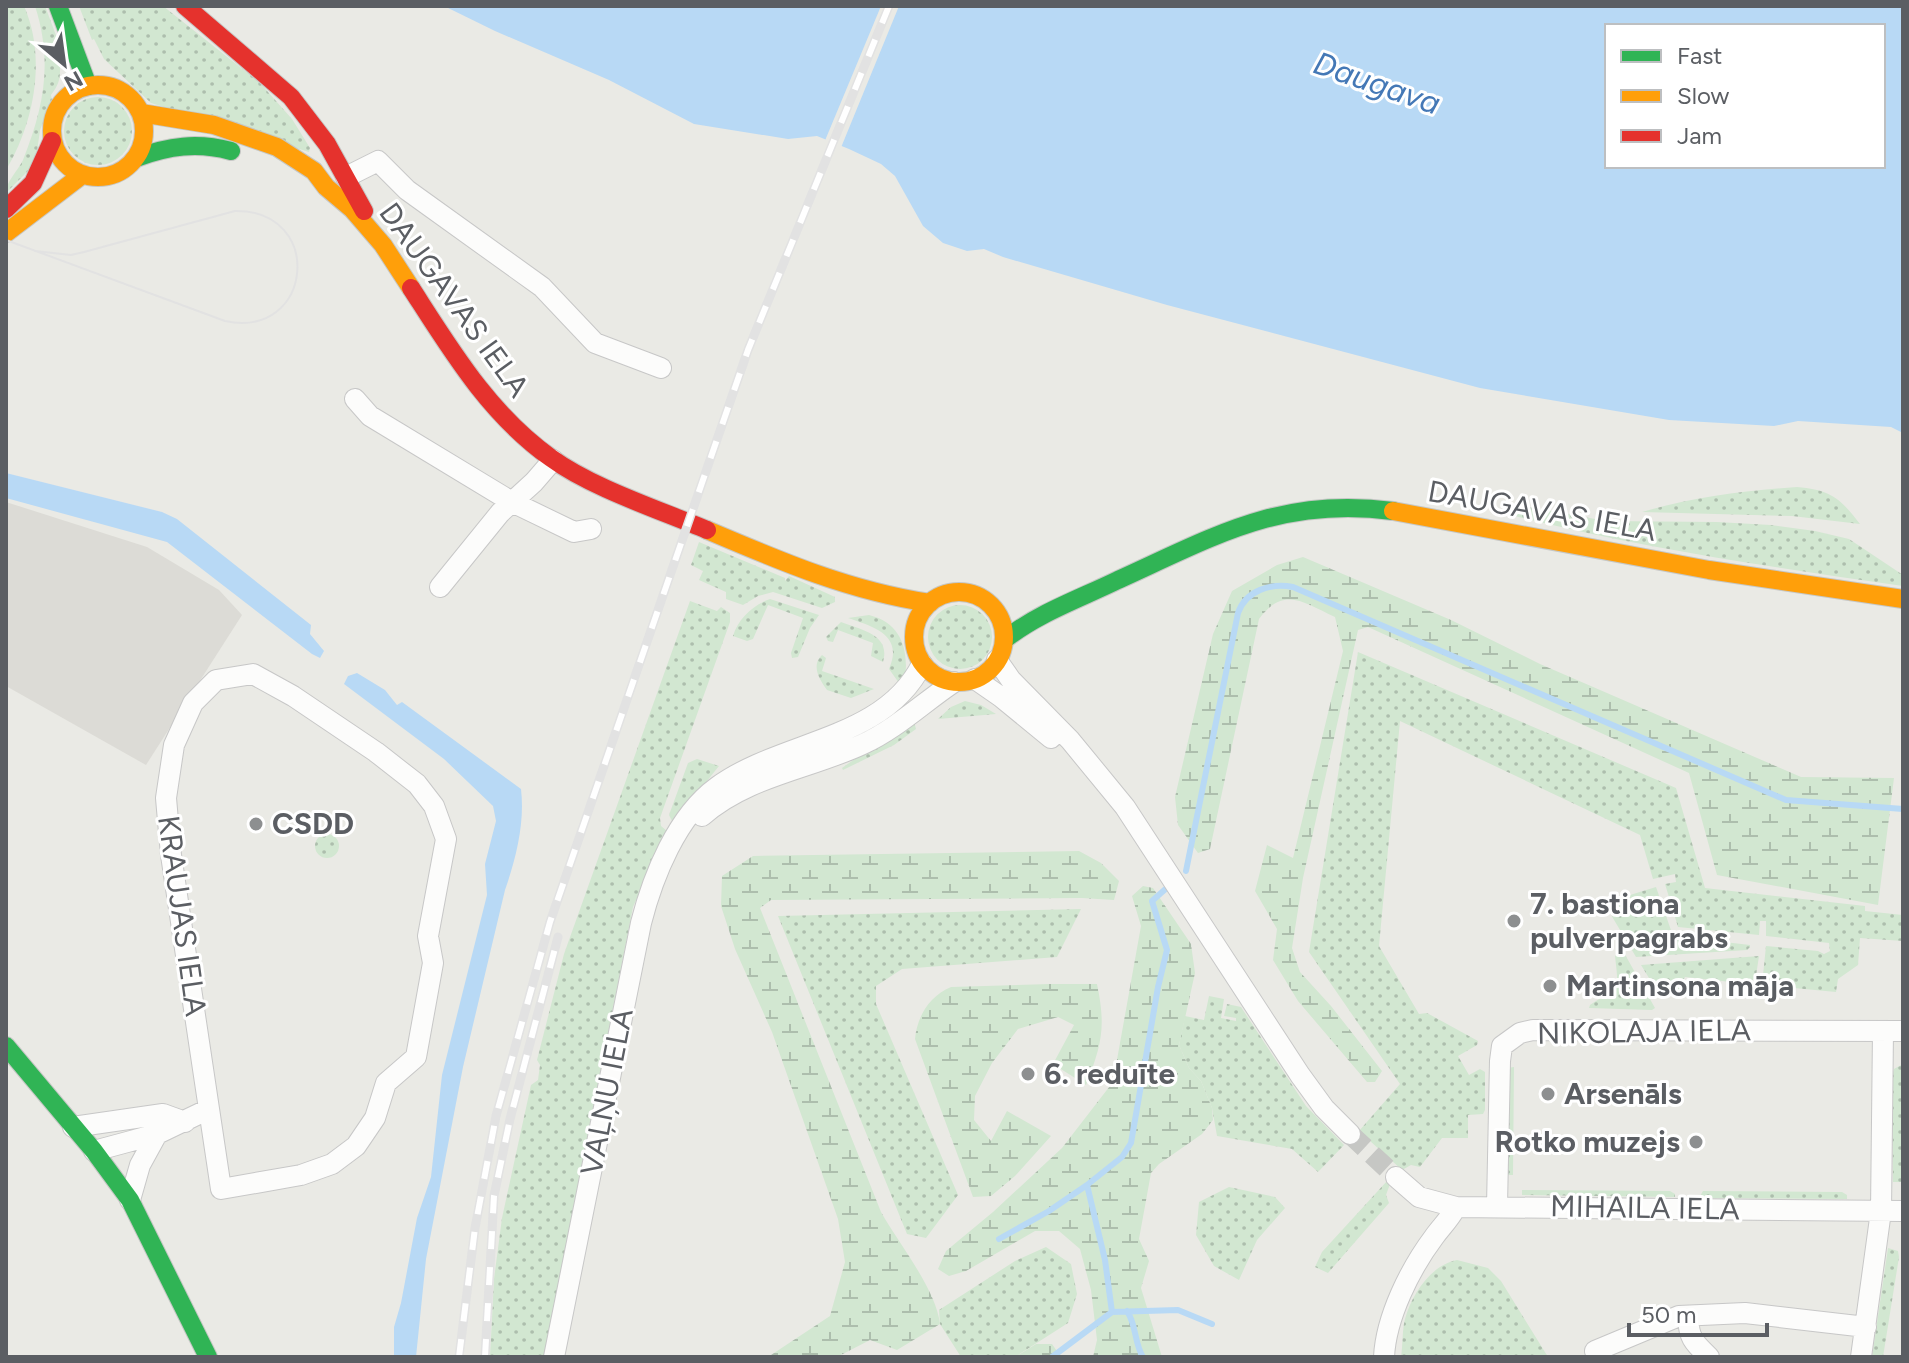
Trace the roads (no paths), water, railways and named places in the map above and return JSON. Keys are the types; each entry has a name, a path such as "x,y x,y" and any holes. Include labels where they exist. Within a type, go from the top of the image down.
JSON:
{"main road":[{"path":"58,6 88,86"},
{"path":"185,6 291,97 327,144 383,245"},
{"path":"88,86 110,86 120,90 129,96 141,113 143,144 136,158 112,176 92,178 82,175 63,163 52,141 51,129 59,106 77,90 88,86"},
{"name":"DAUGAVAS IELA","path":"141,113 214,125 277,147 314,171 383,245 487,399 518,432 553,460 609,489 797,568 883,596 930,603"},
{"path":"6,209 33,183 52,141"},
{"name":"DAUGAVAS IELA","path":"136,158 167,146 194,143 219,147 275,165 306,182 326,187"},
{"path":"6,233 25,220 61,186 82,175"},
{"name":"DAUGAVAS IELA","path":"1004,640 1035,618 1204,540 1278,515 1311,508 1352,508 1420,517 1797,585 1903,599"},
{"name":"DAUGAVAS IELA","path":"1035,599 1176,553"},
{"name":"DAUGAVAS IELA","path":"797,568 879,611"},
{"path":"961,592 1003,607 1004,640 997,660 986,673 975,679 954,682 938,677 922,664 908,631 930,603 944,594 961,592"},
{"path":"6,1046 94,1151 130,1200 208,1357"}],"street":[{"path":"346,177 378,161 407,190 542,287 595,343 661,368"},
{"path":"355,399 370,416 512,502 574,532 591,529"},
{"path":"440,587 500,513 553,460"},
{"path":"997,660 1011,680 1070,740 1143,833 1308,1086 1324,1108 1350,1134"},
{"name":"VAĻŅU IELA","path":"554,1357 641,923 656,871 697,805 715,788 763,761 869,718 905,691 922,664"},
{"name":"KRAUJAS IELA","path":"253,674 293,696 417,784 434,806 446,839 428,936 433,963 416,1057 386,1083 375,1118 356,1146 332,1164 301,1175 221,1189 209,1109 171,855 166,798 174,745 193,703 216,680 253,674"},
{"path":"975,679 1096,772"},
{"name":"VAĻŅU IELA","path":"679,834 738,792 867,743 954,682"},
{"name":"NIKOLAJA IELA","path":"1497,1206 1502,1046 1520,1033 1533,1030 1892,1031"},
{"path":"1861,1357 1881,1211 1892,1031"},
{"path":"94,1151 157,1134 209,1109"},
{"path":"73,1127 163,1114 185,1122"},
{"path":"130,1200 140,1165 157,1134"},
{"name":"MIHAILA IELA","path":"1396,1177 1419,1197 1456,1207 1903,1211"},
{"path":"1384,1357 1390,1319 1423,1254 1435,1235 1448,1224 1456,1207"},
{"path":"1595,1351 1679,1316 1745,1313 1866,1327"},
{"path":"1689,1316 1688,1331 1692,1342 1709,1357"}],"water":[{"name":"Daugava","path":"444,6 1903,6 1903,433 1891,427 1798,421 1774,426 1669,420 1480,388 1167,305 984,249 967,251 943,243 923,226 895,176 881,164 817,136 788,139 694,124 609,80"},
{"path":"6,473 162,512 177,519 311,625 310,634 324,651 320,658 167,542 6,498"},
{"path":"357,673 385,690 397,705 402,702 521,789 519,840 463,1067 426,1259 416,1357 394,1357 394,1327 417,1218 431,1177 442,1075 487,895 485,864 496,821 493,806 444,759 344,684 348,676"}],"waterway":[{"path":"1186,871 1238,613 1253,594 1276,586 1293,587 1786,800 1903,809"},
{"path":"1052,1357 1112,1312 1105,1260 1087,1185 1122,1157 1131,1143 1167,950 1152,901 1170,885"},
{"path":"999,1239 1087,1185"},
{"path":"1112,1312 1178,1310 1212,1324"},
{"path":"1127,1311 1143,1357"}],"tunnel":[{"path":"1350,1134 1396,1177"}],"tram line":[{"path":"6,240 225,321 254,322 276,312 291,294 297,273 295,250 284,230 264,216 235,211 71,255 35,251"}],"railway":[{"path":"459,1357 475,1228 496,1116 550,922 748,350 889,6"},
{"path":"485,1357 494,1196 510,1119 558,937"}],"place":[{"name":"CSDD","path":"256,824"},
{"name":"7. bastiona pulverpagrabs","path":"1514,921"},
{"name":"Martinsona māja","path":"1550,986"},
{"name":"6. reduīte","path":"1028,1074"},
{"name":"Arsenāls","path":"1548,1094"},
{"name":"Rotko muzejs","path":"1696,1142"}]}
